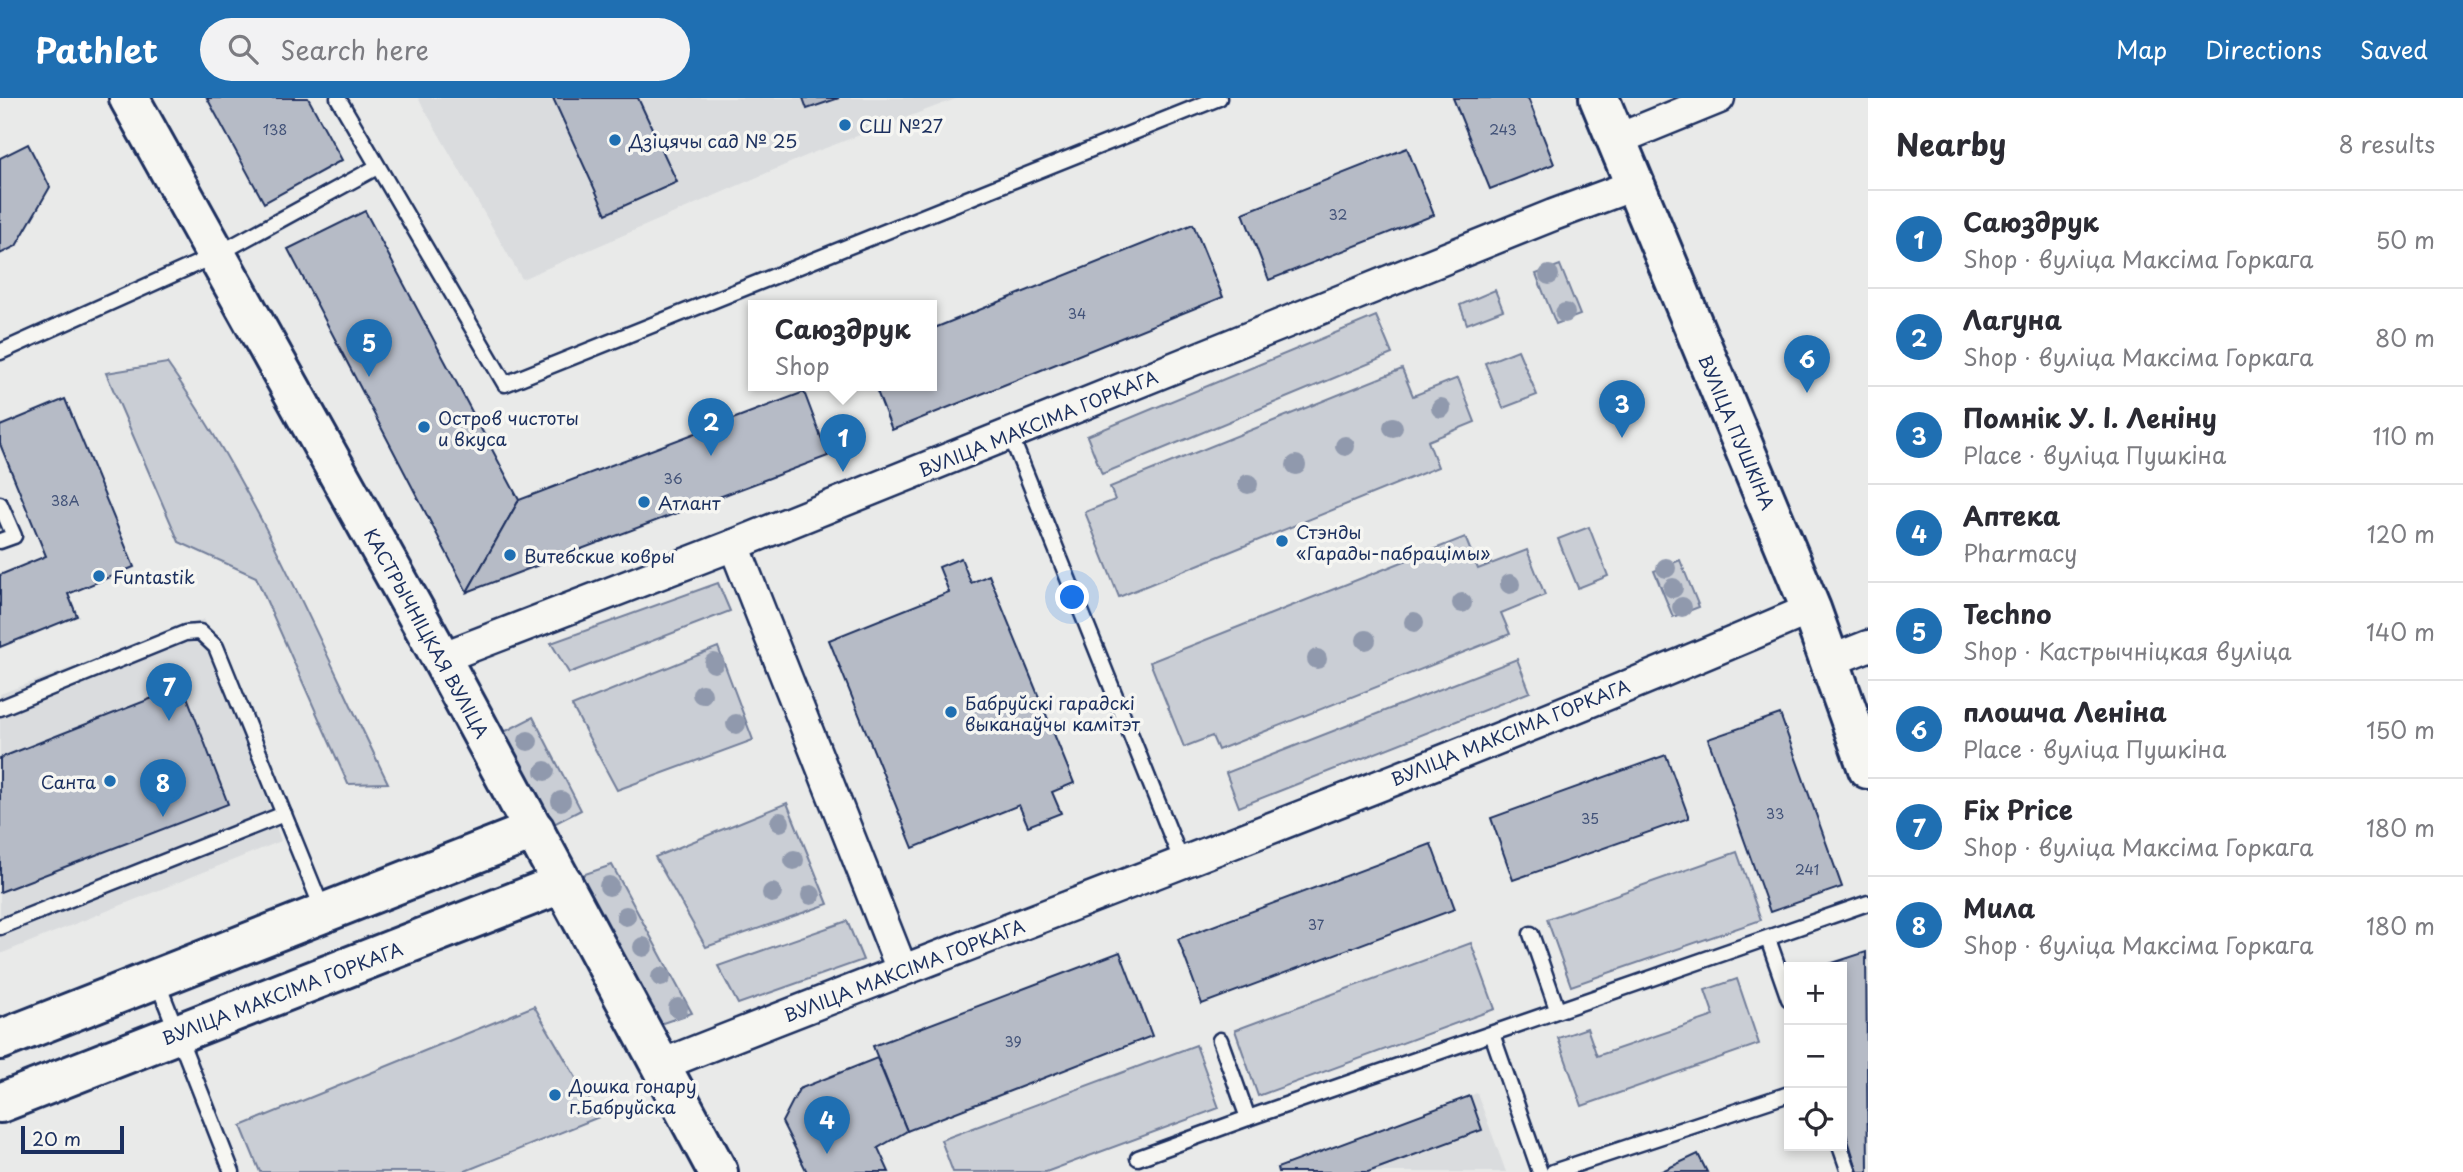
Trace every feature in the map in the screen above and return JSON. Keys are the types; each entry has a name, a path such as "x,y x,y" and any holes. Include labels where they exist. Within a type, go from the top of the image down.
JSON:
{"main road":[{"name":"КАСТРЫЧНІЦКАЯ ВУЛІЦА","path":"129,98 441,658 718,1172"},
{"name":"ВУЛІЦА ПУШКІНА","path":"1599,98 1633,186 1811,609 1868,769"},
{"path":"0,1040 534,830"},
{"name":"ВУЛІЦА МАКСІМА ГОРКАГА","path":"0,1103 563,883"}],"street":[{"path":"1616,140 1719,98"},
{"name":"ВУЛІЦА МАКСІМА ГОРКАГА","path":"441,658 734,545 1553,215 1633,186"},
{"path":"734,545 902,970"},
{"name":"ВУЛІЦА МАКСІМА ГОРКАГА","path":"661,1065 1183,864 1811,609"},
{"path":"1830,661 1868,646"}],"lane":[{"path":"338,98 505,384 1219,98"},
{"path":"0,352 216,255 377,167"},
{"path":"1010,434 1183,864"},
{"path":"0,504 14,536 0,541"},
{"path":"0,708 185,633 200,632 216,647 324,913"},
{"path":"0,926 284,814"},
{"path":"1138,1158 1558,1009 1868,903"},
{"path":"1531,934 1558,1009"},
{"path":"1768,939 1784,985"},
{"path":"156,980 232,1172"},
{"path":"1492,1034 1540,1172"},
{"path":"1220,1040 1248,1118"},
{"path":"1553,1172 1784,1096"},
{"path":"1842,1151 1849,1172"}],"shaded area":[{"path":"418,98 958,98 815,152 522,279"},
{"path":"1560,265 1580,315 1556,324 1536,274"},
{"path":"1495,290 1503,310 1467,324 1460,305"},
{"path":"1376,316 1392,354 1102,474 1087,436"},
{"path":"1518,350 1537,395 1503,408 1485,363"},
{"path":"167,363 200,413 259,515 388,783 348,784 256,577 179,542 106,373"},
{"path":"1402,369 1413,396 1458,378 1475,422 1428,441 1438,467 1119,597 1085,512 1115,500 1110,487"},
{"path":"1589,527 1608,576 1578,588 1558,539"},
{"path":"1465,537 1478,569 1527,550 1545,595 1501,613 1510,634 1218,750 1212,736 1184,747 1150,662"},
{"path":"1680,560 1699,607 1673,617 1654,571"},
{"path":"718,583 730,611 569,673 551,643"},
{"path":"204,619 281,841 0,954 0,694"},
{"path":"718,647 753,740 617,790 572,706"},
{"path":"1517,659 1530,692 1239,807 1226,773"},
{"path":"533,717 581,810 552,825 504,732"},
{"path":"787,803 828,904 706,947 655,857"},
{"path":"1737,852 1761,920 1571,986 1547,919"},
{"path":"612,865 692,1013 657,1025 579,876"},
{"path":"847,921 863,960 738,1004 718,966"},
{"path":"1471,943 1495,1009 1258,1096 1235,1030"},
{"path":"1737,979 1759,1044 1582,1106 1558,1038 1587,1028 1597,1056 1714,1016 1705,990"},
{"path":"534,1006 599,1117 463,1172 260,1172 241,1126"},
{"path":"1196,1045 1219,1108 1046,1172 953,1172 941,1140"},
{"path":"1477,1093 1506,1172 1277,1172 1277,1168"}],"building":[{"path":"207,98 308,98 342,160 264,203"},
{"name":"Дзіцячы сад № 25","path":"553,98 638,98 677,182 606,214"},
{"path":"803,98 839,98 807,109"},
{"path":"1453,98 1528,98 1554,164 1490,189"},
{"path":"28,144 50,187 16,246 0,254 0,158"},
{"path":"1407,148 1434,215 1269,280 1243,213"},
{"path":"365,211 519,500 467,592 288,249"},
{"path":"1193,224 1223,297 892,430 877,391 937,391 937,327"},
{"path":"804,392 828,456 467,592 519,500"},
{"path":"65,399 134,567 68,594 77,616 0,647 0,575 46,556 0,444 0,426"},
{"name":"Бабруйскі гарадскі выканаўчы камітэт","path":"961,558 971,583 989,575 1074,783 1052,792 1061,813 1028,826 1019,805 913,848 829,640 949,592 939,567"},
{"name":"Санта","path":"183,686 228,804 0,892 0,758"},
{"path":"1780,714 1842,887 1770,912 1708,739"},
{"path":"1666,755 1689,818 1513,880 1491,818"},
{"path":"1431,844 1455,909 1202,1004 1178,939"},
{"path":"1120,952 1152,1036 907,1131 873,1046"},
{"path":"1866,952 1868,1172 1858,1172 1847,1137 1847,962 1835,962"},
{"path":"877,1058 907,1131 878,1148 889,1172 807,1172 782,1122 799,1089"},
{"path":"1470,1096 1482,1130 1368,1172 1278,1172 1277,1168"},
{"path":"1698,1154 1707,1172 1660,1172"}],"place":[{"name":"СШ №27","path":"845,125"},
{"name":"Дзіцячы сад № 25","path":"615,140"},
{"name":"Techno","path":"369,377"},
{"name":"плошча Леніна","path":"1807,393"},
{"name":"Остров чистоты и вкуса","path":"424,427"},
{"name":"Помнік У. І. Леніну","path":"1622,438"},
{"name":"Лагуна","path":"711,456"},
{"name":"Саюздрук","path":"843,472"},
{"name":"Атлант","path":"644,502"},
{"name":"Стэнды «Гарады-пабрацімы»","path":"1282,541"},
{"name":"Витебские ковры","path":"510,555"},
{"name":"Funtastik","path":"99,576"},
{"name":"Бабруйскі гарадскі выканаўчы камітэт","path":"951,712"},
{"name":"Fix Price","path":"169,721"},
{"name":"Санта","path":"110,781"},
{"name":"Мила","path":"163,817"},
{"name":"Дошка гонару г.Бабруйска","path":"555,1095"},
{"name":"Аптека","path":"827,1154"}]}
